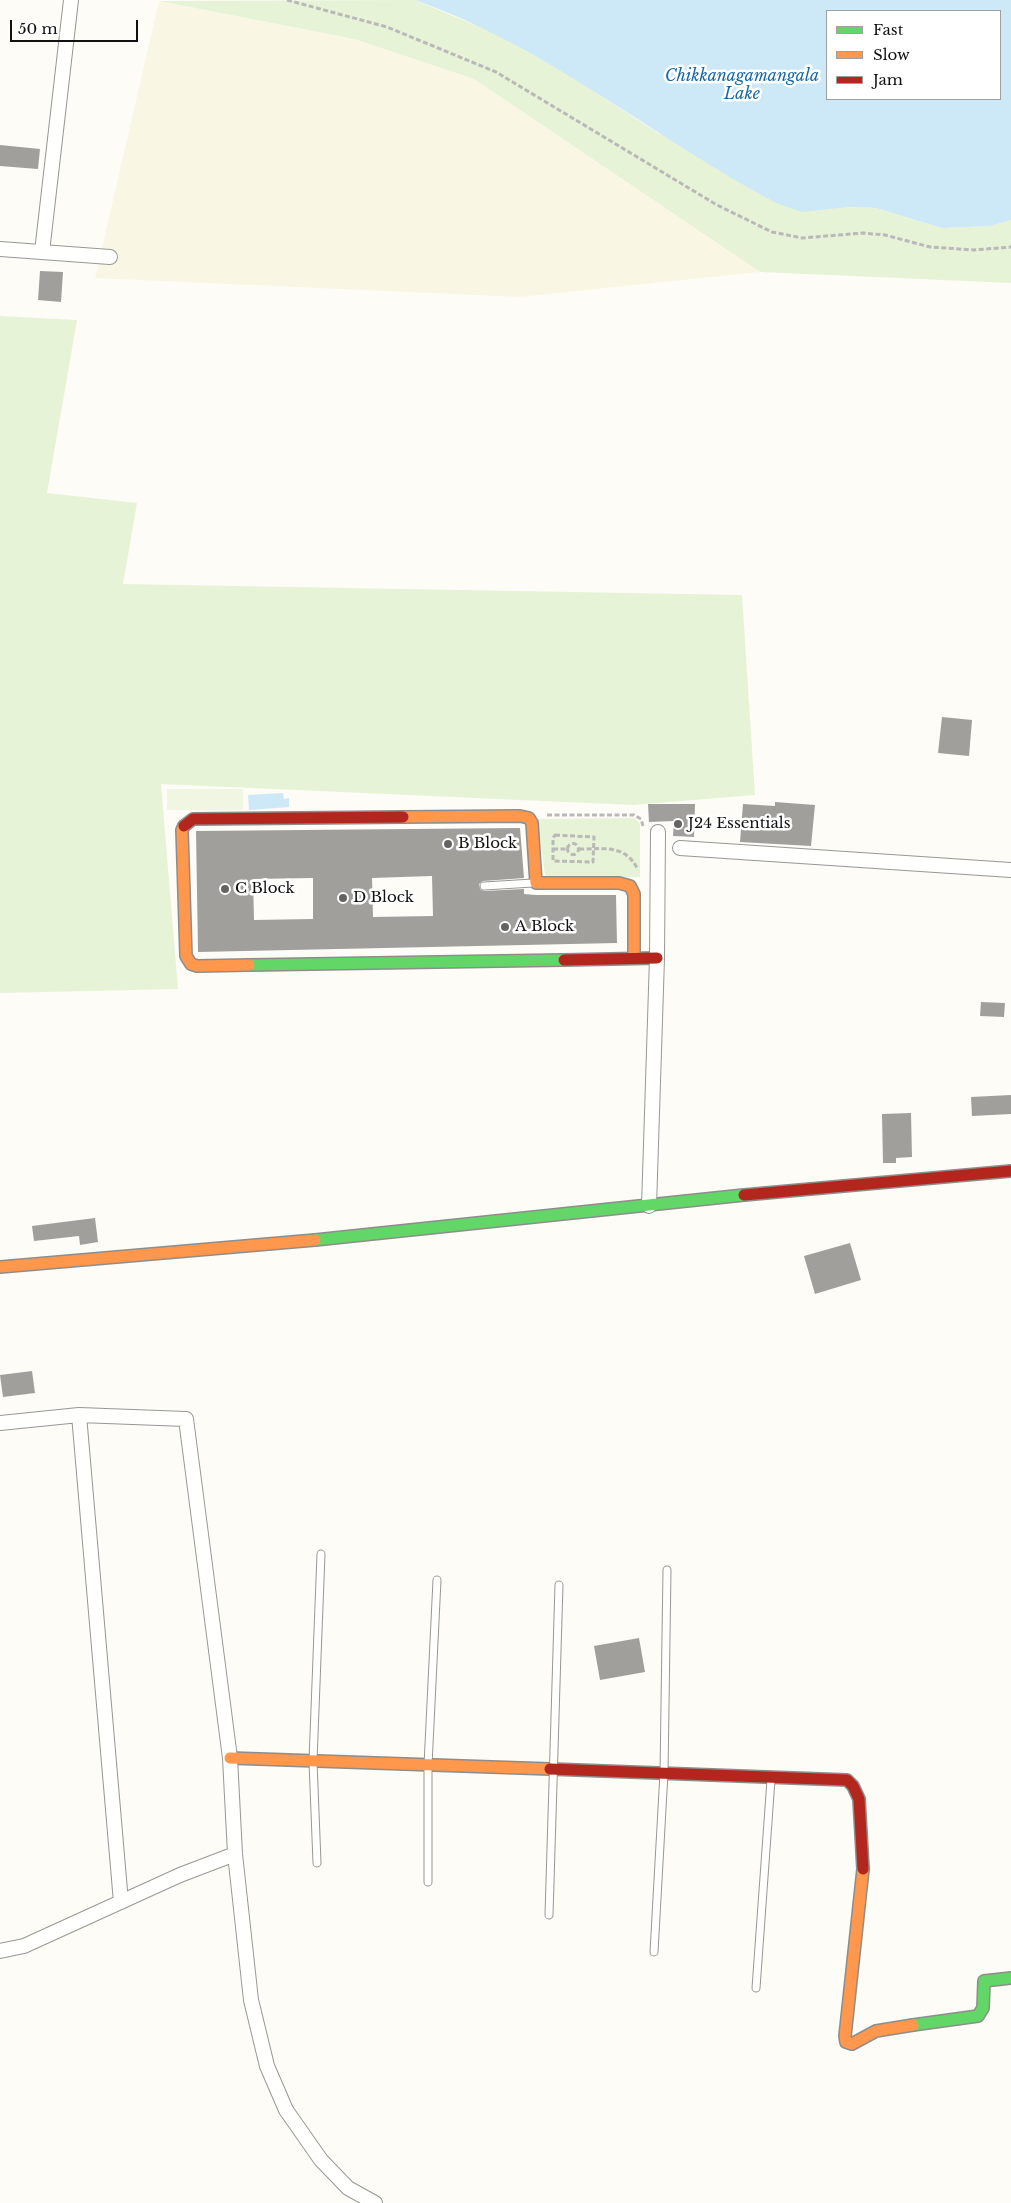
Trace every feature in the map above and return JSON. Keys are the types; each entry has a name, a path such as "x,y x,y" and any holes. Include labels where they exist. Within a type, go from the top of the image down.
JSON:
{"street":[{"path":"42,252 71,0"},
{"path":"0,249 110,257"},
{"path":"634,957 634,894 630,886 619,883 536,883 532,823 529,818 520,816 193,819 184,824 182,830 188,899 186,956 192,964 197,966 656,958"},
{"path":"649,1206 658,832"},
{"path":"680,848 1011,870"},
{"path":"634,935 657,934"},
{"path":"0,1267 282,1243 825,1187 1011,1171"},
{"path":"78,1415 121,1902"},
{"path":"0,1424 78,1415 186,1419 230,1758 235,1854 252,2000 267,2066 286,2110 321,2160 348,2188 375,2203"},
{"path":"230,1758 847,1780 853,1786 859,1798 863,1867 845,2036 846,2042 852,2044 876,2031 978,2016 983,2008 984,1981 1011,1978"},
{"path":"0,1950 24,1946 180,1875 235,1854"}],"lane":[{"path":"484,886 536,883"},
{"path":"317,1863 313,1761 321,1554"},
{"path":"654,1952 664,1773 666,1570"},
{"path":"428,1882 428,1765 437,1580"},
{"path":"549,1915 559,1585"},
{"path":"756,1988 771,1777"}],"path":[{"path":"286,0 387,27 496,72 717,205 772,232 802,238 863,233 885,235 930,247 974,250 1011,247"},
{"path":"546,815 634,815 641,819 643,833"},
{"path":"555,835 593,836 594,861 592,863 553,862 553,849 552,838 555,835"},
{"path":"553,849 568,848 574,843 579,849"},
{"path":"568,848 569,852 574,855 579,849"},
{"path":"579,849 624,852 633,860 638,870 643,870"}],"shaded area":[{"path":"159,1 354,39 474,79 760,272 519,297 95,278"}],"green space":[{"name":"Chikkanagamangala Lake","path":"415,0 494,33 569,75 658,133 848,207 876,208 942,228 990,226 1011,220 1011,283 760,272 474,79 354,39 159,1"},
{"path":"0,316 77,320 47,493 137,503 123,584 742,595 755,795 633,805 161,784 178,989 0,993"},
{"path":"167,789 243,789 243,810 167,810"},
{"path":"635,818 640,824 640,877 550,877 545,875 537,819"}],"water":[{"name":"Chikkanagamangala Lake","path":"415,0 1011,0 1011,220 990,226 942,228 876,208 848,207 802,212 776,203 731,178 555,67 463,19"},
{"path":"283,793 284,799 289,798 289,807 249,810 248,795"}],"building":[{"path":"0,145 40,149 38,169 0,166"},
{"path":"40,271 63,272 61,302 38,300"},
{"path":"942,717 972,720 969,756 938,753"},
{"path":"775,802 815,805 811,846 740,842 743,804 775,806"},
{"path":"648,804 695,804 694,837 673,836 674,821 649,822"},
{"path":"520,828 524,878 483,881 479,884 480,889 484,891 524,889 524,894 536,895 616,895 617,943 198,952 196,831","holes":["432,876 433,916 373,917 372,878","313,878 313,919 254,920 253,879"]},
{"path":"981,1002 1005,1003 1004,1017 980,1016"},
{"path":"1011,1095 1011,1114 972,1116 971,1097"},
{"path":"911,1113 912,1157 896,1158 896,1163 883,1163 882,1114"},
{"path":"95,1218 98,1242 80,1245 79,1236 34,1241 32,1226"},
{"path":"850,1243 861,1280 815,1294 804,1256"},
{"path":"32,1371 35,1393 3,1397 0,1375"},
{"path":"639,1638 645,1672 600,1680 594,1646"}],"traffic: fast":[{"path":"249,965 564,960"},
{"path":"315,1240 744,1195"},
{"path":"913,2025 978,2016 983,2008 984,1981 1011,1978"}],"traffic: slow":[{"path":"403,817 520,816 529,818 532,823 536,883 619,883 630,886 634,894 634,957"},
{"path":"184,826 182,830 186,956 191,964 197,966 249,965"},
{"path":"0,1267 315,1240"},
{"path":"230,1758 550,1769"},
{"path":"863,1869 845,2036 846,2042 852,2044 876,2031 913,2025"}],"traffic: jam":[{"path":"184,826 193,819 403,817"},
{"path":"564,960 657,958"},
{"path":"744,1195 1011,1171"},
{"path":"550,1769 847,1780 853,1786 859,1799 863,1869"}],"place":[{"name":"J24 Essentials","path":"678,824"},
{"name":"B Block","path":"448,844"},
{"name":"C Block","path":"225,889"},
{"name":"D Block","path":"343,898"},
{"name":"A Block","path":"505,927"}]}
